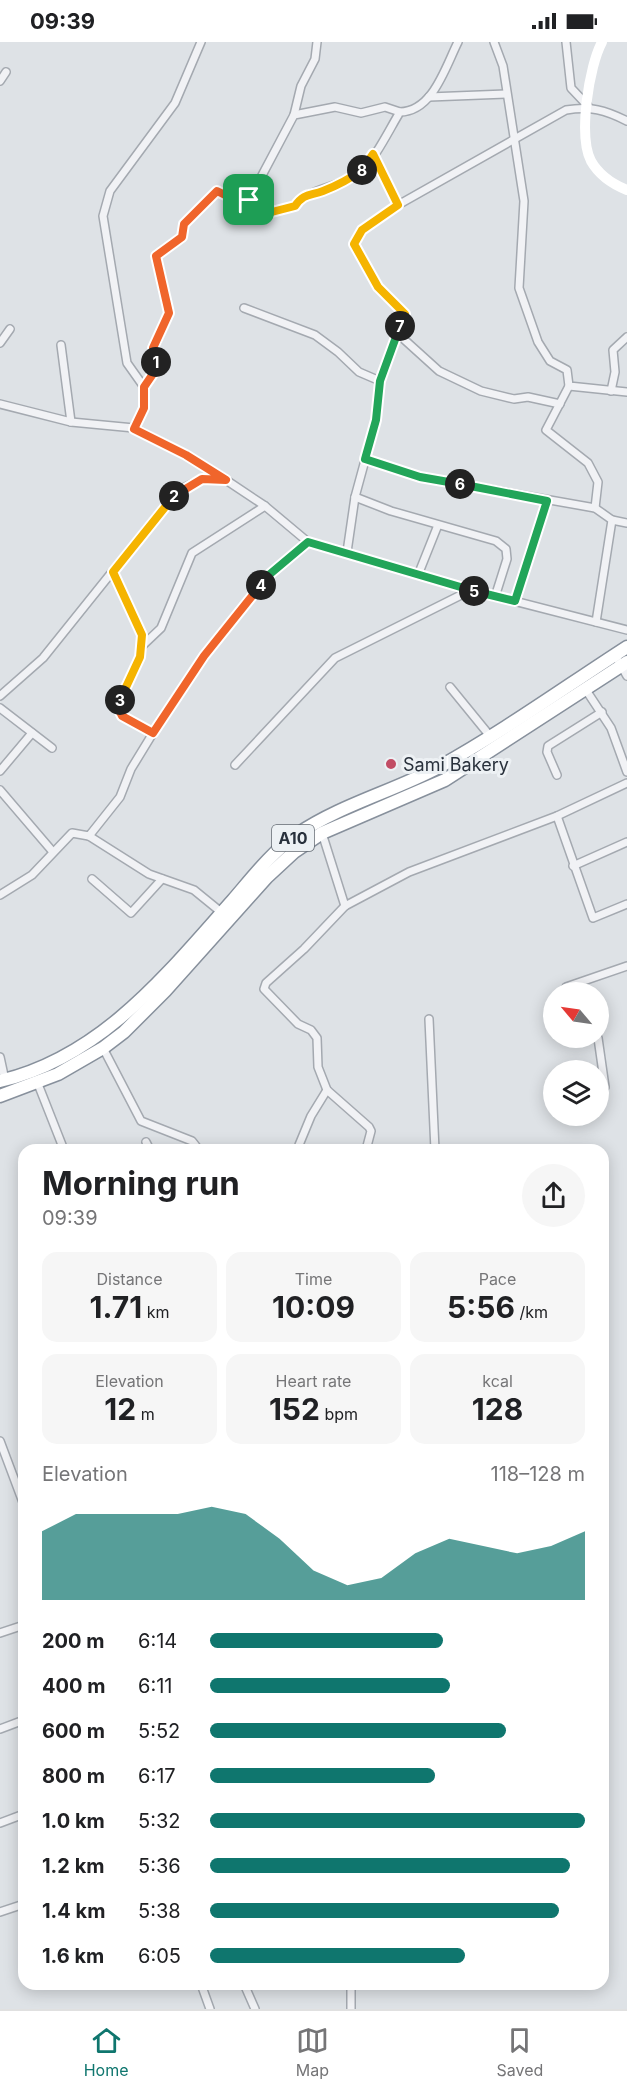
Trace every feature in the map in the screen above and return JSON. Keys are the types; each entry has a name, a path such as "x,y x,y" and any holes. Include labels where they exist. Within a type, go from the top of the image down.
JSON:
{"highway":[{"name":"A10","path":"2,1081 57,1059 101,1034 161,988 267,877 294,852 322,833 445,780 622,665 627,646"},
{"name":"A10","path":"0,1096 38,1083 103,1048 124,1032 221,912 267,861 294,837 335,811 439,767 490,736 622,665"}],"main road":[{"path":"603,42 592,70 585,130 591,160 606,179 627,190"}],"street":[{"path":"134,429 144,408 144,387 128,363 125,353 103,216 111,190 175,103 201,42"},
{"path":"249,200 294,115 301,86 315,59 317,42"},
{"path":"294,115 335,107 361,113 386,107 400,112 411,112 425,103 458,42"},
{"path":"495,42 503,66 524,201 519,288 538,342 550,361 567,370 569,386 546,430 588,463 598,482 595,508"},
{"path":"566,42 571,88 588,106"},
{"path":"0,81 6,72"},
{"path":"429,97 506,94"},
{"path":"347,552 355,497 376,420 380,381 405,314 378,287 354,244 362,230 398,205 450,178 514,138 566,110 588,106 604,110 627,121"},
{"path":"144,387 157,368 153,348 169,313 156,256 182,237 184,224 217,191 231,198 249,200 264,214 295,206 300,198 310,192 320,192 361,171 400,112"},
{"path":"373,154 398,205"},
{"path":"244,308 315,335 359,372 380,381"},
{"path":"0,343 10,329"},
{"path":"397,333 439,371 481,391 514,399 528,397 560,404"},
{"path":"611,391 615,372 613,350 627,337"},
{"path":"61,345 71,422"},
{"path":"569,386 627,392"},
{"path":"0,404 71,422 134,429 186,455 226,480 265,506 308,542 495,597 627,630"},
{"path":"365,459 420,477 595,508 612,520 627,523"},
{"path":"0,696 43,658 177,491 202,479 226,480"},
{"path":"355,497 438,525 469,531 496,541 506,549 507,559 495,597"},
{"path":"515,601 547,501"},
{"path":"141,647 161,628 192,553 265,506"},
{"path":"596,622 612,520"},
{"path":"418,575 438,525"},
{"path":"89,836 120,797 131,769 204,656 270,574 308,542"},
{"path":"113,572 142,635 140,657 117,706 122,716 153,733"},
{"path":"235,765 335,658 471,590"},
{"path":"450,687 490,736"},
{"path":"586,690 602,712 627,772"},
{"path":"0,708 52,748"},
{"path":"557,775 547,752 548,746 602,712"},
{"path":"0,771 32,733"},
{"path":"368,1144 371,1131 369,1127 327,1090 318,1067 317,1038 311,1030 298,1024 264,989 266,982 304,949 345,906 419,868 557,816 627,783"},
{"path":"0,790 53,852"},
{"path":"557,816 593,918 627,904"},
{"path":"0,896 32,875 72,833 89,836 135,867 194,890 221,912"},
{"path":"322,833 345,906"},
{"path":"573,866 627,842"},
{"path":"92,879 131,913 162,879"},
{"path":"581,982 627,966"},
{"path":"429,1019 435,1144"},
{"path":"103,1048 141,1121 192,1141 194,1144"},
{"path":"0,1057 2,1081"},
{"path":"38,1083 62,1144"},
{"path":"299,1144 311,1116 327,1090"},
{"path":"0,1441 18,1489"},
{"path":"0,1634 18,1627"},
{"path":"0,1729 18,1722"},
{"path":"0,1823 18,1816"},
{"path":"0,1912 18,1906"},
{"path":"203,1990 210,2009"},
{"path":"247,1990 255,2009"},
{"path":"351,1990 351,2009"}],"place":[{"name":"Sami Bakery","path":"391,764"}],"route":[{"path":"373,154 398,205 362,230 354,244 378,287 405,314 380,381 376,420 365,459 420,477 547,501 515,601 308,542 270,574 204,656 153,733 122,716 117,706 140,657 142,635 113,572 177,491 202,479 226,480 186,455 134,429 144,408 144,387 157,368 153,348 169,313 156,256 182,237 184,224 217,191 231,198 249,200 264,214 295,206 300,198 310,192 320,192 361,171 373,154"}]}
